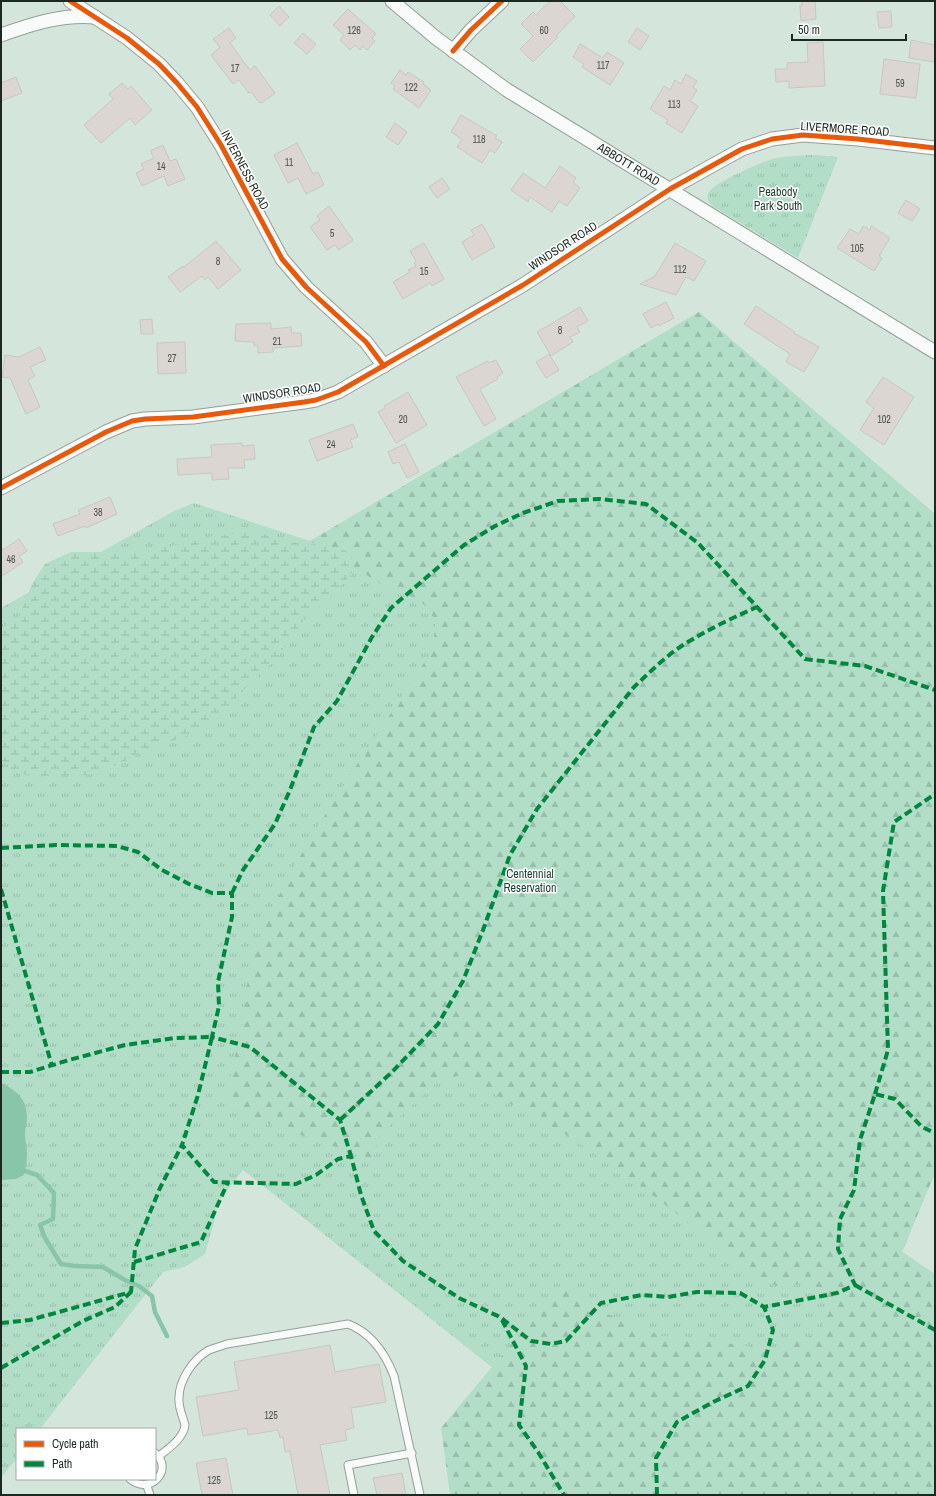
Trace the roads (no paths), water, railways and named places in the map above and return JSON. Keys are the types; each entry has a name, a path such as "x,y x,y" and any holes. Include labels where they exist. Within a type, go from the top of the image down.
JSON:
{"street":[{"name":"INVERNESS ROAD","path":"70,1 126,38 168,74 187,94 230,160 275,249 282,259 306,287 366,342 384,366"},
{"name":"ABBOTT ROAD","path":"392,1 453,51 526,102 935,352"},
{"path":"453,51 471,30 502,1"},
{"path":"1,35 57,18 84,16 95,17"},
{"name":"LIVERMORE ROAD","path":"670,189 742,149 772,139 789,136 825,136 935,148"},
{"name":"WINDSOR ROAD","path":"1,488 106,432 132,421 193,417 316,400 338,392 523,285 670,189"}],"lane":[{"path":"131,1480 137,1484 147,1486 157,1480 161,1474 162,1466 157,1455 180,1437 186,1425 178,1399 179,1389 191,1366 197,1359 209,1350 227,1344 348,1324 358,1327 369,1336 380,1348 389,1362 394,1376 404,1426 412,1453 420,1495"},
{"path":"354,1495 348,1465 412,1453"},
{"path":"147,1486 150,1495"}],"waterway":[{"path":"25,1171 37,1175 54,1193 53,1219 40,1225 45,1238 61,1264 103,1267 125,1280 139,1286 152,1296 155,1312 167,1336"}],"park label":[{"name":"Peabody Park South","path":"778,199"},
{"name":"Centennial Reservation","path":"530,881"}]}
